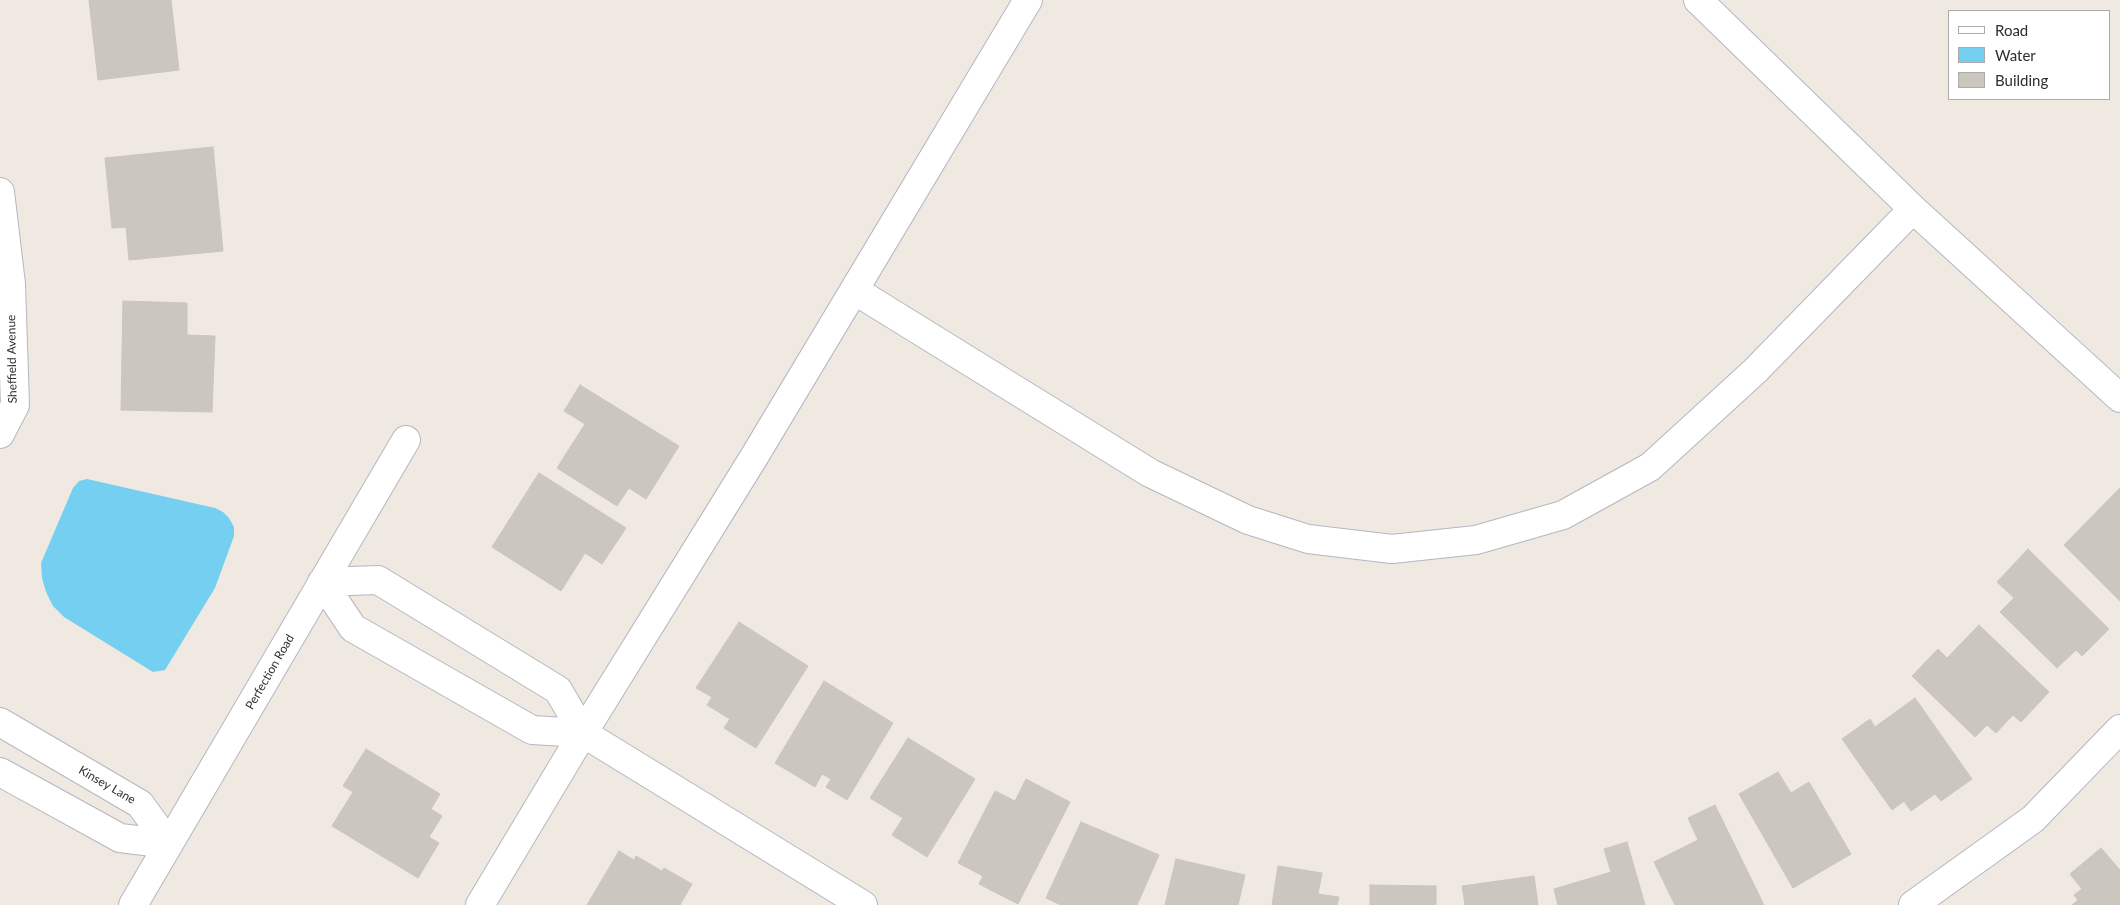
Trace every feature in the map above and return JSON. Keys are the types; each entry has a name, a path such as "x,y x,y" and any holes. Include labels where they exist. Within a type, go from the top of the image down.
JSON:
{"street":[{"path":"480,905 583,733 754,457 1028,0"},
{"path":"1698,0 1913,209 2120,398"},
{"name":"Sheffield Avenue","path":"0,192 11,284 15,405 0,434"},
{"path":"854,290 1150,473 1239,516 1308,540 1392,549 1476,540 1563,515 1650,467 1755,371 1913,209"},
{"name":"Perfection Road","path":"133,905 406,440"},
{"path":"322,582 378,580 558,690 583,733"},
{"path":"322,582 353,628 532,730 583,733 864,905"},
{"name":"Kinsey Lane","path":"0,722 140,804 169,844"},
{"path":"1913,905 2033,819 2120,729"},
{"path":"0,772 120,838 169,844"}],"water":[{"path":"87,479 215,508 229,518 234,527 234,536 215,588 165,670 153,672 64,617 53,606 46,592 42,578 41,563 73,488 79,481"}],"building":[{"path":"89,0 171,0 179,70 98,80"},
{"path":"213,147 223,251 129,260 126,227 112,228 105,158"},
{"path":"123,301 187,303 187,335 215,336 212,412 121,410"},
{"path":"580,385 679,446 646,499 629,488 617,506 557,468 585,424 564,411"},
{"path":"539,473 626,528 602,564 585,553 561,591 492,547"},
{"path":"2120,488 2120,601 2064,545"},
{"path":"2028,549 2109,629 2082,656 2076,650 2057,668 2000,612 2014,598 1997,582"},
{"path":"739,622 808,666 756,748 724,728 730,719 707,705 712,697 696,688"},
{"path":"1979,625 2049,692 2021,722 2013,715 1996,733 1987,725 1975,737 1912,676 1938,649 1947,658"},
{"path":"824,681 893,723 847,800 826,787 831,779 822,774 815,787 775,763"},
{"path":"1915,698 1972,779 1941,801 1935,794 1911,811 1904,801 1892,810 1842,739 1870,719 1875,727"},
{"path":"908,738 975,779 927,857 892,835 903,818 870,798"},
{"path":"366,749 440,794 431,809 442,816 429,837 439,843 418,878 332,826 353,792 343,786"},
{"path":"1778,772 1791,793 1809,782 1851,854 1793,888 1739,794"},
{"path":"1026,779 1070,802 1018,904 979,884 983,876 958,863 995,791 1015,801"},
{"path":"1715,805 1764,905 1675,905 1654,862 1698,840 1688,818"},
{"path":"1081,822 1159,855 1137,905 1061,905 1046,898"},
{"path":"1627,842 1645,905 1558,905 1554,889 1611,872 1604,849"},
{"path":"2101,848 2120,870 2120,905 2072,905 2078,900 2074,895 2082,889 2070,874"},
{"path":"619,851 634,860 636,856 662,871 664,868 692,884 680,905 587,905"},
{"path":"1176,859 1245,875 1238,905 1165,905"},
{"path":"1278,866 1322,873 1318,894 1339,897 1337,905 1272,905"},
{"path":"1534,876 1538,905 1465,905 1462,886"},
{"path":"1370,885 1436,886 1436,905 1370,905"}]}
